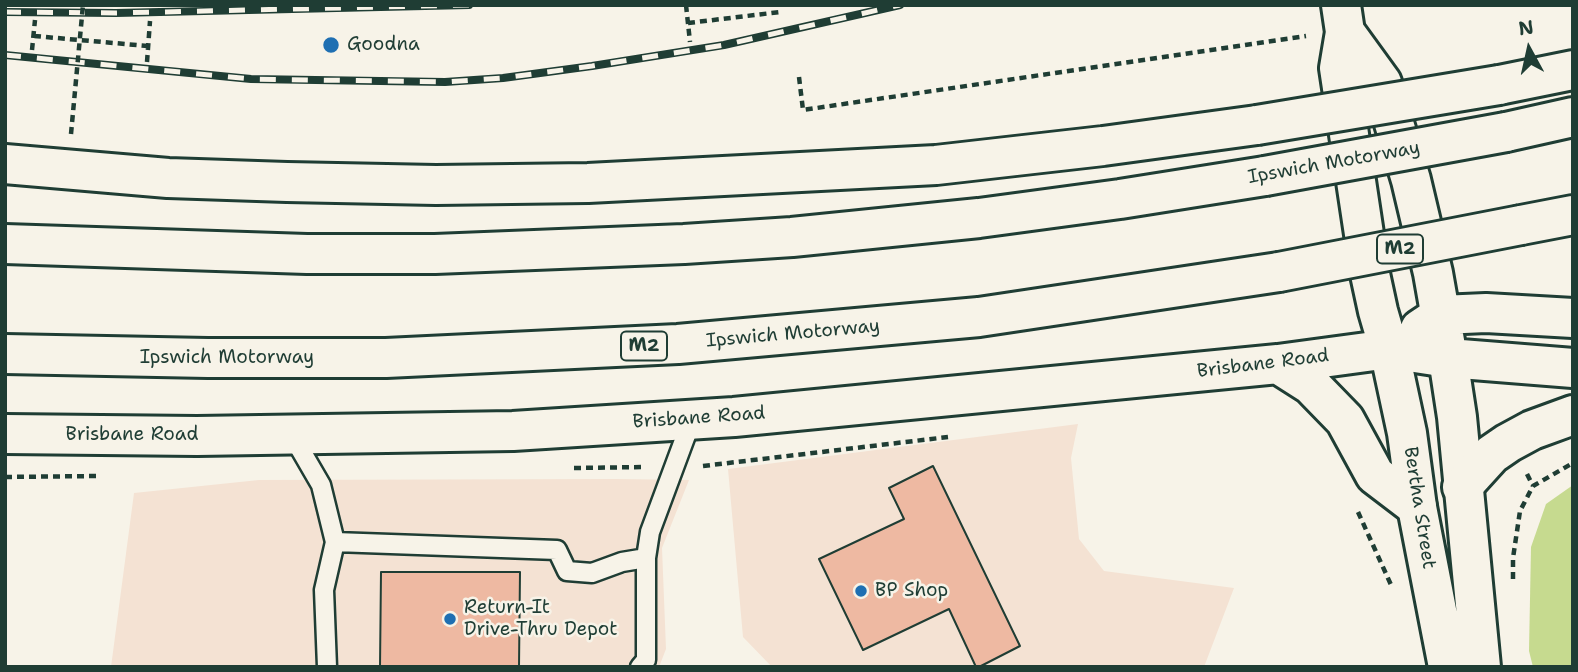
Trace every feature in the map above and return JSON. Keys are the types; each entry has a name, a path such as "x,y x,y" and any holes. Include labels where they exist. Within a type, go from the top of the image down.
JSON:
{"main road":[{"path":"1343,18 1382,83 1411,180 1441,315 1457,417 1481,667"},
{"name":"Bertha Street","path":"1343,18 1339,68 1370,274 1407,432 1448,667"},
{"path":"5,164 168,178 436,185 587,183 936,165 1257,125 1573,70"},
{"name":"Ipswich Motorway","path":"5,244 153,250 435,254 792,237 979,218 1120,199 1265,176 1573,117"},
{"name":"Ipswich Motorway","path":"5,354 386,358 678,344 979,317 1279,272 1573,215"},
{"path":"1441,315 1486,313 1573,317"},
{"name":"Brisbane Road","path":"1389,349 1441,315"},
{"name":"Brisbane Road","path":"5,434 292,435 513,431 692,419 1278,364 1389,349 1448,358 1573,368"},
{"path":"1278,364 1311,385 1328,402 1345,420 1375,475 1418,507"},
{"path":"1462,487 1492,454 1508,443 1532,429 1573,415"}],"lane":[{"path":"640,667 646,660 646,558 650,532 692,419"},
{"path":"292,435 321,485 335,542 324,590 327,667"},
{"path":"335,542 557,550 567,571 592,573 622,562 646,558"}],"path":[{"path":"71,134 83,5"},
{"path":"686,5 691,42"},
{"path":"688,23 780,12"},
{"path":"799,77 803,110 1343,18"},
{"path":"32,50 35,20"},
{"path":"147,62 150,20"},
{"path":"34,36 148,46"},
{"path":"1513,583 1513,558 1520,511 1534,486 1573,463"},
{"path":"1353,500 1395,593"}],"shaded area":[{"path":"1078,424 1071,458 1079,539 1104,571 1234,588 1204,667 772,667 743,637 728,469"},
{"path":"259,480 689,480 662,548 666,649 659,667 111,667 134,493"}],"green space":[{"path":"1573,485 1573,667 1533,667 1529,651 1531,547 1546,504"}],"building":[{"path":"933,466 1020,646 979,667 976,667 949,609 863,650 819,559 904,519 889,488"},
{"name":"Return-It Drive-Thru Depot","path":"381,572 520,572 519,667 380,667"}],"railway":[{"path":"5,12 116,13 469,5"},
{"path":"5,55 251,79 445,82 503,78 724,45 900,5"}],"place":[{"name":"Goodna","path":"331,45"},
{"name":"BP Shop","path":"861,591"},
{"name":"Return-It Drive-Thru Depot","path":"450,619"}]}
